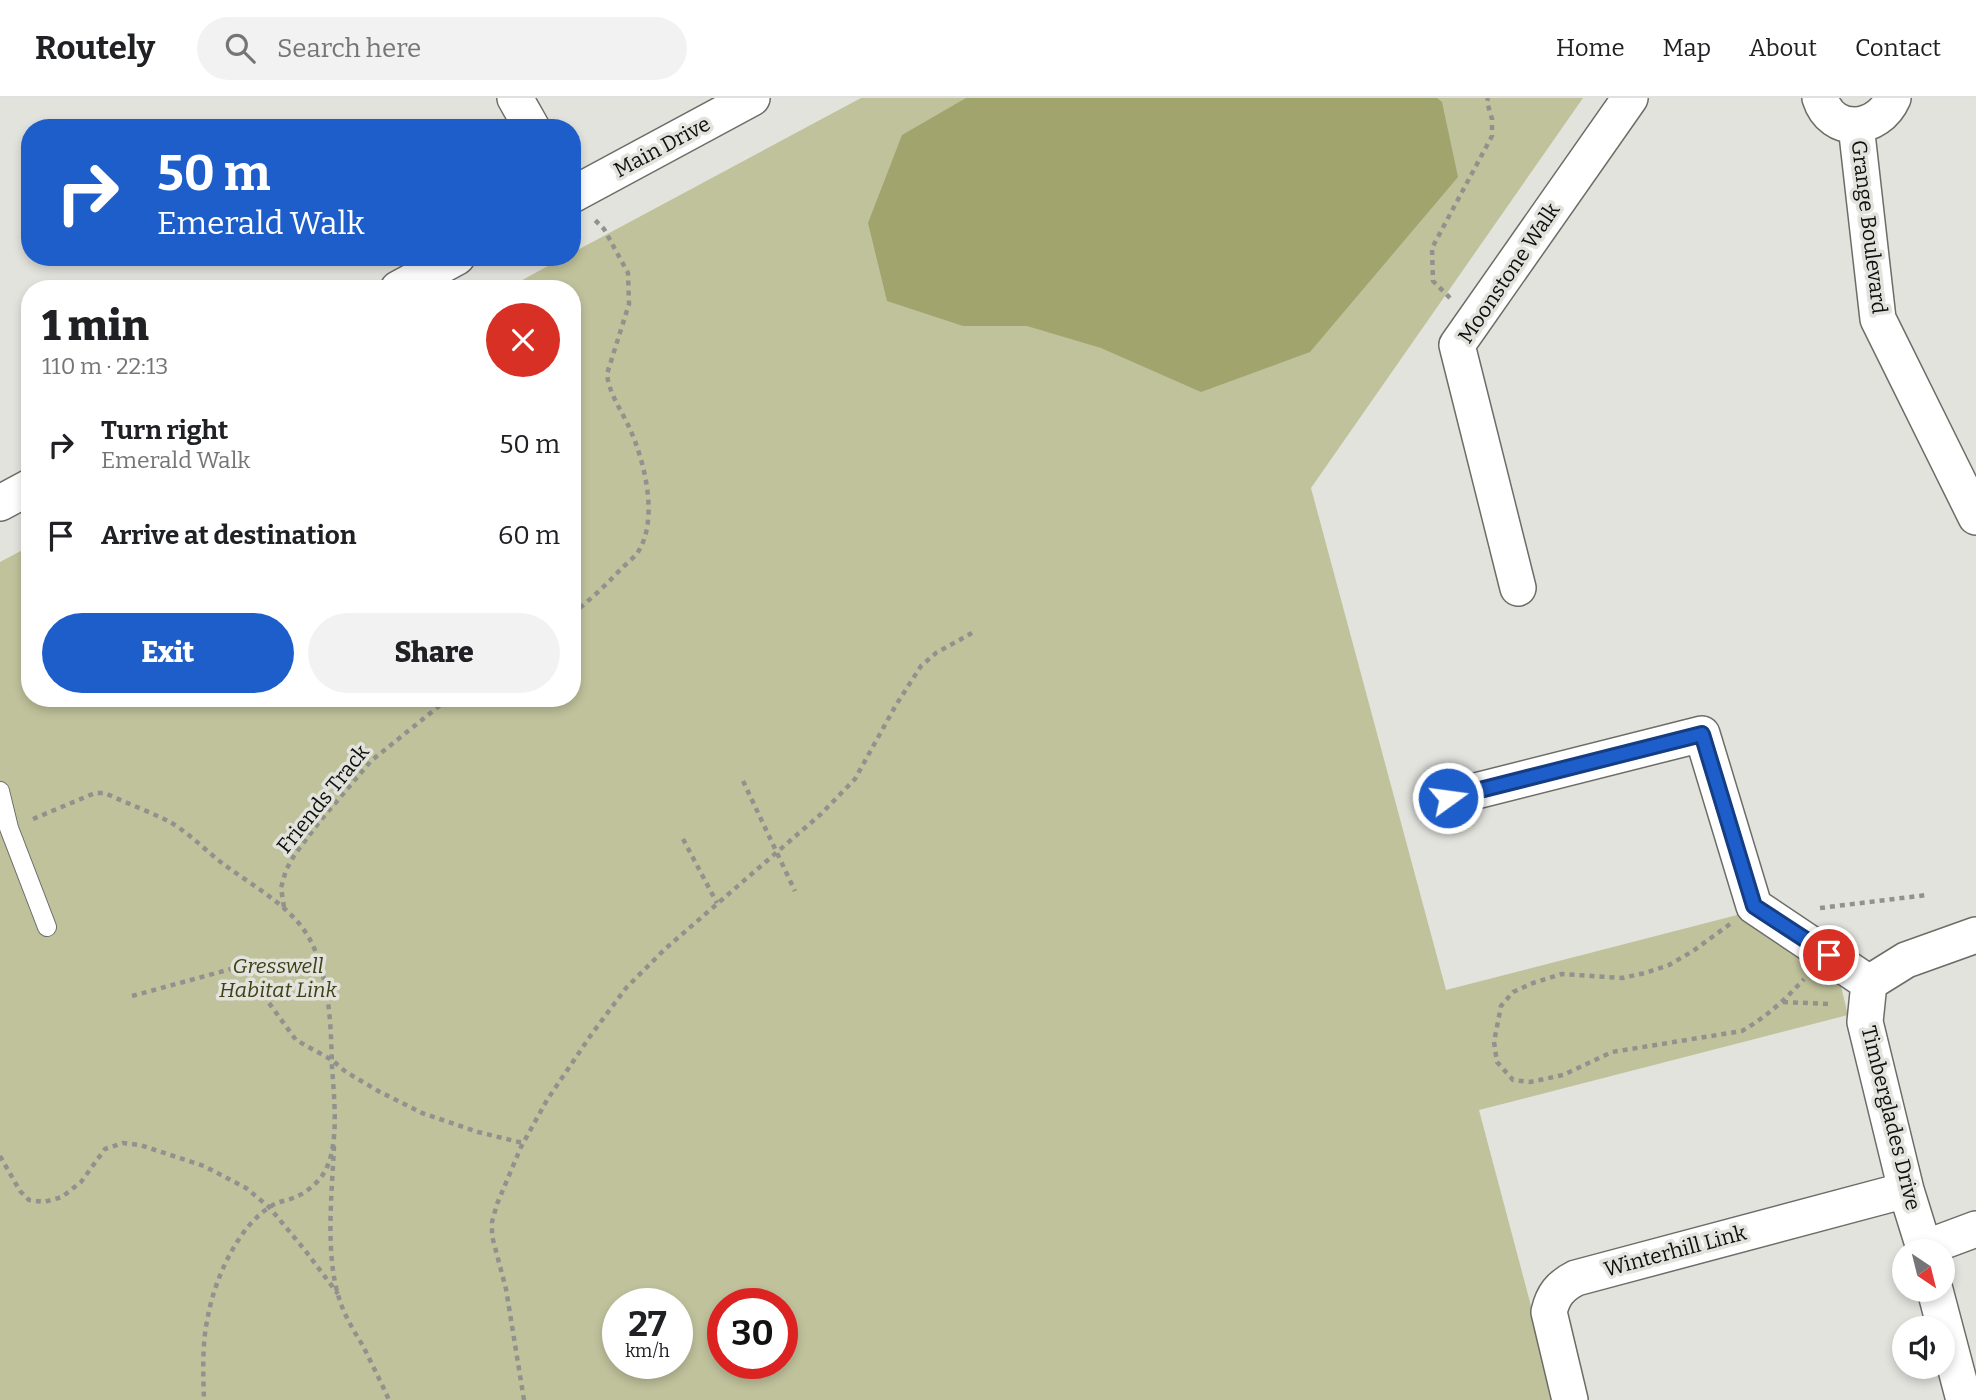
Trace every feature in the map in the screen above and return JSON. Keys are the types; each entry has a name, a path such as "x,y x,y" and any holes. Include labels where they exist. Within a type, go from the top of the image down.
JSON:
{"street":[{"path":"515,98 527,119"},
{"name":"Main Drive","path":"581,190 752,98"},
{"name":"Moonstone Walk","path":"1518,588 1457,345 1630,98"},
{"path":"1820,98 1822,106 1831,116 1843,123 1856,125 1878,118 1888,109 1893,98"},
{"name":"Grange Boulevard","path":"1856,125 1878,318 1976,517"},
{"path":"415,280 440,266"},
{"path":"0,503 21,492"},
{"path":"1448,798 1702,734 1754,906 1869,983 1906,960 1976,935"},
{"name":"Timberglades Drive","path":"1869,983 1865,1022 1906,1190 1922,1239"},
{"name":"Winterhill Link","path":"1570,1400 1549,1312 1552,1299 1562,1285 1576,1278 1906,1190"},
{"path":"1952,1239 1976,1229"},
{"path":"1939,1302 1964,1400"}],"lane":[{"path":"0,791 9,828 47,927"}],"path":[{"path":"1473,321 1433,281 1432,248 1492,136 1488,98"},
{"path":"581,607 636,554 645,535 649,510 644,474 631,431 608,385 607,374 629,304 628,273 604,229"},
{"path":"524,1400 506,1289 492,1236 492,1222 497,1203 523,1143 547,1100 626,988 665,949 821,814 855,779 921,666 936,653 972,633"},
{"name":"Friends Track","path":"284,908 281,888 286,870 320,821 372,761 438,707"},
{"path":"743,781 795,891"},
{"path":"9,828 95,793 105,793 170,822 284,908 301,926 316,951 326,986 331,1020 335,1132 331,1225 334,1275 338,1294 349,1320 389,1400"},
{"path":"683,839 717,903"},
{"path":"1775,920 1820,908 1927,895"},
{"path":"1735,920 1693,951 1657,969 1622,978 1562,974 1513,992 1501,1006 1494,1042 1497,1062 1513,1080 1530,1082 1563,1075 1612,1052 1742,1031 1783,1002 1812,970"},
{"path":"132,996 243,966 296,1040 332,1060 346,1072 422,1112 478,1132 523,1143"},
{"path":"1783,1002 1830,1004"},
{"path":"204,1400 203,1365 208,1316 216,1286 235,1243 255,1217 275,1203 295,1198 312,1187 327,1167 335,1132"},
{"path":"0,1156 20,1191 29,1200 44,1202 62,1197 81,1182 105,1149 123,1143 141,1145 204,1166 246,1188 269,1207 338,1294"}],"green space":[{"name":"Gresswell Habitat Link","path":"861,98 1583,98 1311,488 1446,990 1741,914 1838,974 1848,1015 1479,1110 1556,1400 0,1400 0,562 21,551 21,707 581,707 581,280 522,280 548,266 581,266 581,248"}],"shaded area":[{"path":"966,98 1437,98 1442,102 1458,177 1310,352 1201,392 1101,348 1027,326 963,326 887,301 868,223 902,135"}],"route":[{"path":"1448,798 1702,734 1754,906 1829,955"}]}
